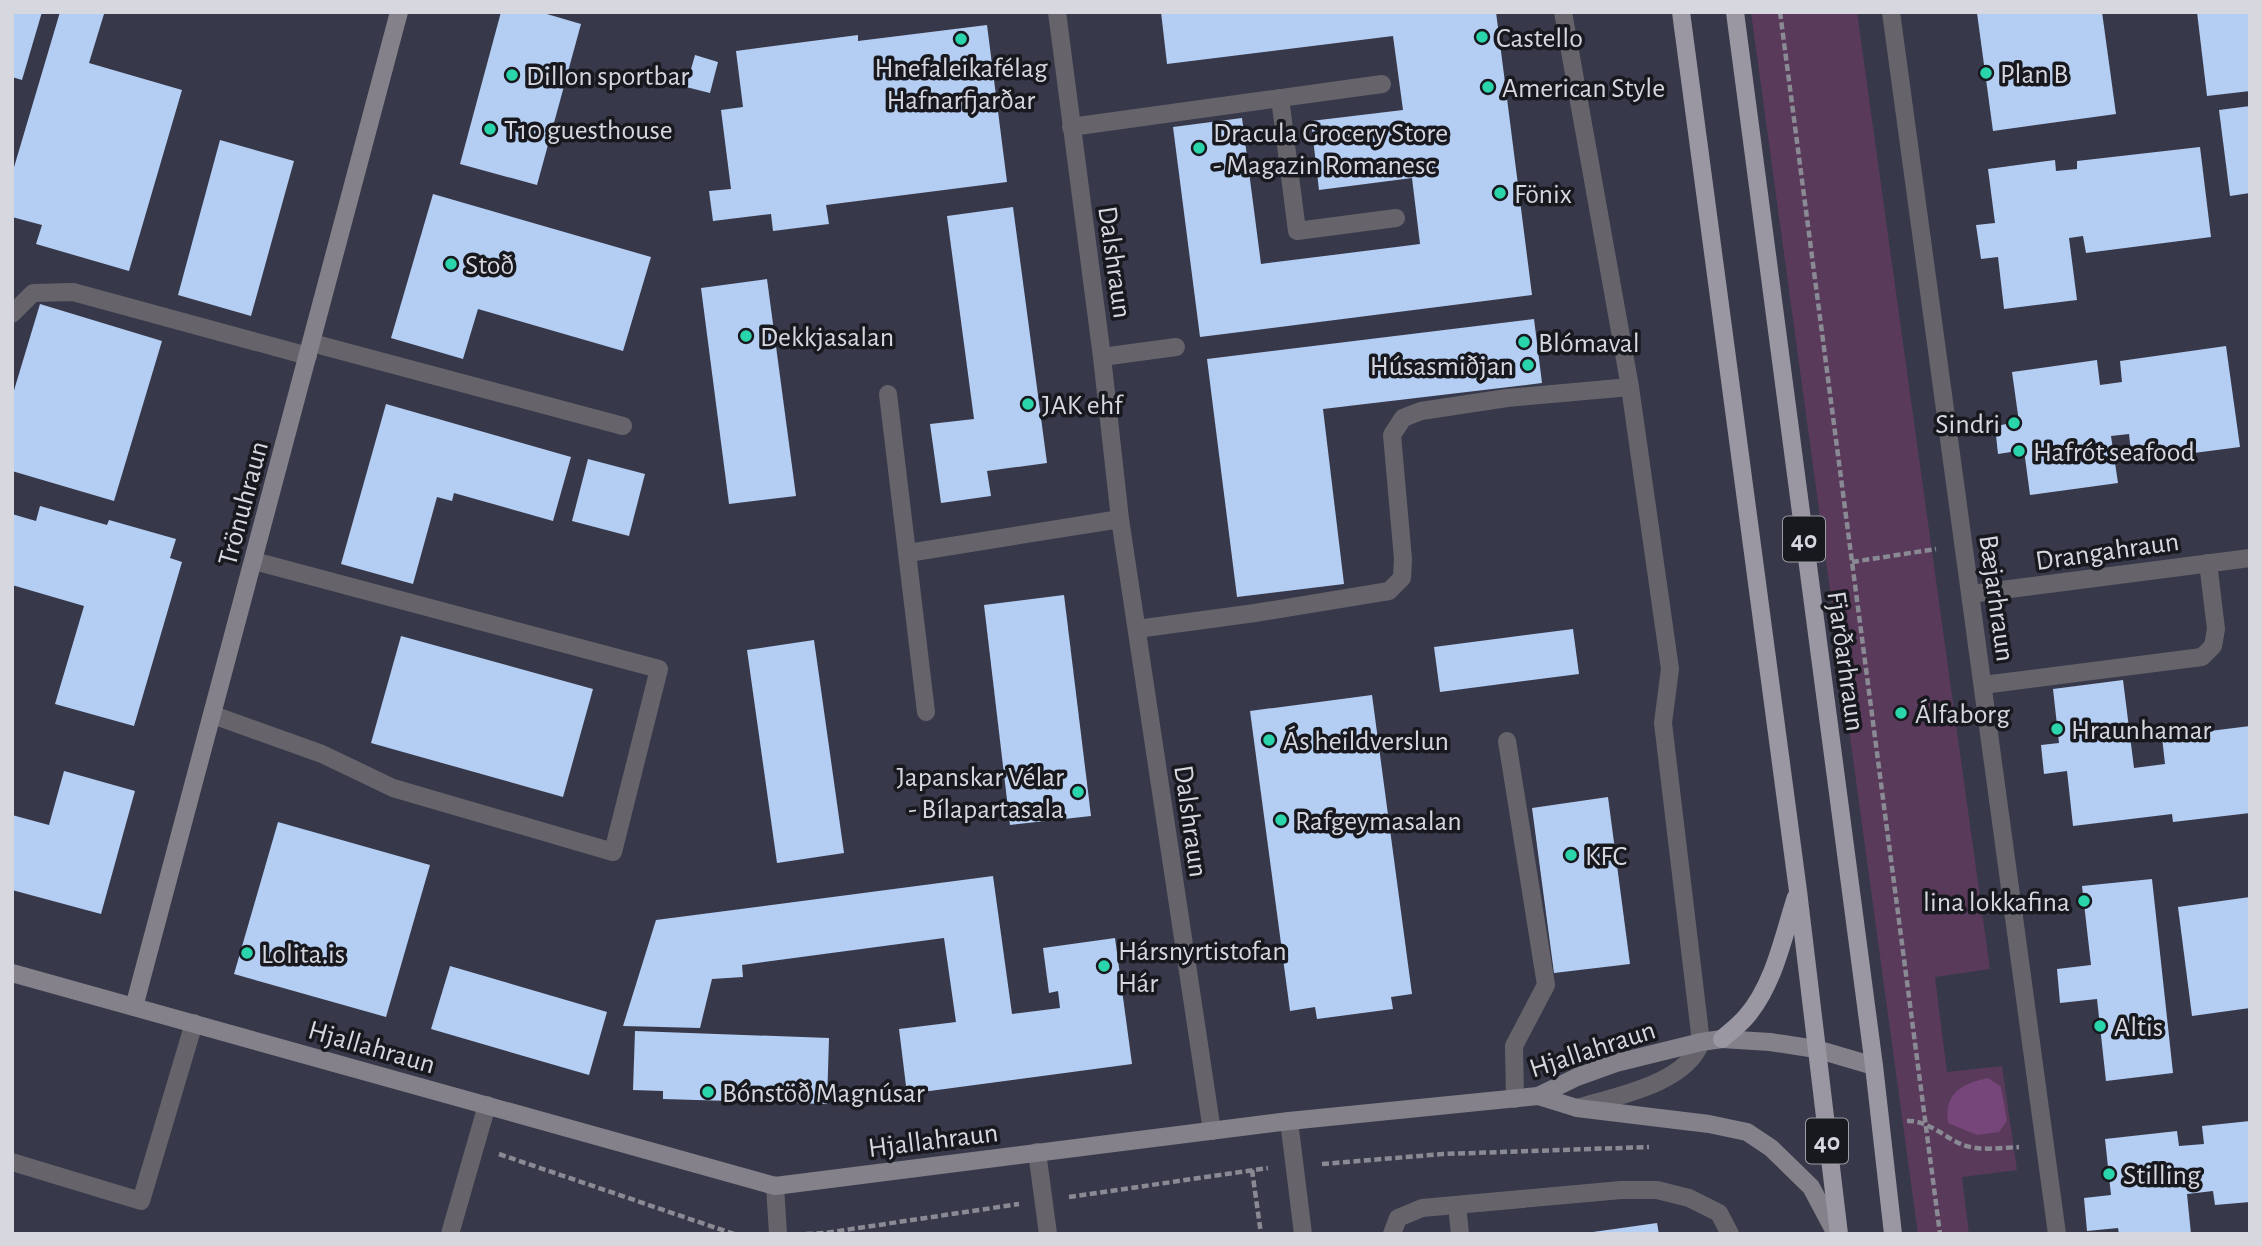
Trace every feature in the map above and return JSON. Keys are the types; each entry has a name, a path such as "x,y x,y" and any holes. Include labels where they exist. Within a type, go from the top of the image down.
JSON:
{"main road":[{"name":"40","path":"1681,12 1798,891 1838,1234"},
{"name":"Fjarðarhraun","path":"1735,12 1874,1066 1893,1234"},
{"path":"1722,1039 1745,1018 1759,1000 1775,964 1798,891"}],"street":[{"name":"Trönuhraun","path":"134,1007 399,12"},
{"name":"Dalshraun","path":"1057,12 1102,357 1120,519 1212,1131"},
{"path":"1563,12 1630,387 1670,669 1663,723 1701,1042 1696,1054 1685,1066 1653,1084 1577,1108"},
{"name":"Bæjarhraun","path":"1891,12 2057,1234"},
{"path":"1071,127 1382,84"},
{"path":"1280,98 1297,231 1396,218"},
{"path":"12,314 33,293 73,292 623,426"},
{"path":"1102,357 1176,347"},
{"path":"1137,629 1389,591 1402,578 1403,559 1392,435 1403,418 1421,411 1507,398 1630,387"},
{"path":"888,394 926,712"},
{"path":"908,553 1120,519"},
{"name":"Drangahraun","path":"1971,594 2250,558"},
{"path":"213,715 322,754 393,788 613,852 659,669 254,561"},
{"path":"1983,685 2202,657 2213,646 2216,629 2208,563"},
{"path":"1507,741 1546,985 1514,1046 1515,1099"},
{"name":"Hjallahraun","path":"12,973 775,1186 1289,1121 1538,1096 1577,1077 1616,1063 1722,1039 1816,1049 1874,1066"},
{"path":"12,1162 141,1200 194,1023"},
{"path":"1538,1096 1577,1108 1709,1124 1746,1132 1771,1148 1811,1187 1838,1234"},
{"path":"450,1234 487,1105"},
{"path":"1289,1121 1303,1234"},
{"path":"1038,1152 1048,1234"},
{"path":"775,1186 778,1234"},
{"path":"1392,1234 1398,1218 1422,1208 1621,1190 1657,1190 1689,1198 1719,1213 1730,1234"},
{"path":"1457,1205 1460,1234"}],"path":[{"path":"1780,12 1940,1234"},
{"path":"1852,562 1964,544"},
{"path":"1926,1125 1963,1144 1991,1149 2023,1146"},
{"path":"475,1146 734,1234"},
{"path":"1252,1170 1261,1234"}],"shaded area":[{"path":"12,12 2250,12 2250,1234 12,1234"},
{"path":"1751,12 1857,12 1990,969 1935,977 1947,1072 2002,1066 2017,1170 1962,1177 1969,1234 1918,1234"},
{"path":"1988,1078 2001,1087 2007,1121 1999,1132 1977,1135 1948,1123 1949,1104 1956,1092 1970,1083"}],"building":[{"path":"12,12 42,12 22,80 12,77"},
{"path":"60,12 104,14 89,63 182,90 129,271 36,244 42,225 12,217 12,174"},
{"path":"501,12 540,12 581,24 537,185 460,164"},
{"path":"1161,12 1496,12 1532,295 1200,337 1173,127 1242,118 1261,264 1420,244 1412,178 1319,190 1311,121 1403,110 1393,36 1167,64"},
{"path":"2102,12 2116,114 1993,131 1977,13"},
{"path":"2197,12 2250,12 2250,91 2207,96"},
{"path":"987,25 1007,182 826,205 829,224 773,231 771,214 713,221 709,191 731,189 721,110 743,107 736,51 858,35 858,41"},
{"path":"695,55 718,62 710,93 686,87"},
{"path":"2250,106 2250,193 2230,196 2219,110"},
{"path":"220,140 294,161 251,316 178,295"},
{"path":"2200,147 2211,237 2086,253 2083,236 2069,238 2077,300 2004,309 1998,257 1981,259 1976,225 1995,223 1988,169 2055,160 2056,171 2077,169 2077,161"},
{"path":"433,194 651,257 623,351 478,309 463,359 391,338"},
{"path":"1013,207 1047,463 987,471 991,496 941,503 930,424 974,419 947,216"},
{"path":"767,279 796,496 729,504 701,288"},
{"path":"40,304 162,341 114,501 12,471 12,397"},
{"path":"1534,319 1542,383 1323,409 1344,584 1237,597 1207,359"},
{"path":"2226,346 2240,447 2132,461 2129,434 2111,436 2118,483 2030,495 2024,450 1998,454 1995,426 2019,422 2012,372 2097,360 2100,385 2122,382 2120,361"},
{"path":"386,404 571,457 553,521 454,493 452,501 437,497 413,584 341,564"},
{"path":"588,459 645,474 629,536 572,521"},
{"path":"40,506 107,525 109,520 176,539 170,558 182,562 134,726 55,704 84,606 12,585 12,514 36,521"},
{"path":"1064,595 1091,816 1010,825 984,605"},
{"path":"1573,629 1579,674 1440,692 1434,647"},
{"path":"401,636 593,689 563,797 371,743"},
{"path":"814,640 844,853 777,863 747,650"},
{"path":"2123,680 2134,768 2165,764 2162,737 2250,726 2250,813 2173,822 2172,814 2073,826 2067,771 2044,774 2041,745 2059,743 2053,689"},
{"path":"1372,695 1412,994 1391,997 1393,1009 1317,1019 1315,1007 1290,1011 1250,711"},
{"path":"64,771 135,791 101,914 12,890 12,815 49,825"},
{"path":"1608,797 1630,964 1554,973 1532,808"},
{"path":"278,822 430,865 386,1017 234,974"},
{"path":"993,876 1012,1014 1060,1008 1058,991 1049,993 1043,948 1115,938 1132,1064 907,1094 899,1029 956,1022 944,938 742,965 743,977 712,979 700,1028 623,1026 656,920"},
{"path":"2152,879 2173,1073 2106,1081 2097,999 2060,1003 2057,969 2091,965 2082,886"},
{"path":"2250,897 2250,1008 2192,1016 2178,907"},
{"path":"450,966 607,1012 589,1075 431,1029"},
{"path":"635,1031 829,1038 827,1104 663,1099 663,1091 633,1090"},
{"path":"2250,1121 2250,1202 2215,1205 2213,1191 2187,1194 2191,1234 2119,1234 2118,1228 2087,1231 2084,1198 2111,1195 2105,1139 2177,1131 2179,1146 2204,1144 2202,1126"},
{"path":"1657,1223 1659,1234 1593,1234 1593,1232"}],"place":[{"name":"Castello","path":"1482,37"},
{"name":"Hnefaleikafélag Hafnarfjarðar","path":"961,39"},
{"name":"Plan B","path":"1986,73"},
{"name":"Dillon sportbar","path":"512,75"},
{"name":"American Style","path":"1488,87"},
{"name":"T10 guesthouse","path":"490,129"},
{"name":"Dracula Grocery Store - Magazin Romanesc","path":"1199,148"},
{"name":"Fönix","path":"1500,193"},
{"name":"Stoð","path":"451,264"},
{"name":"Dekkjasalan","path":"746,336"},
{"name":"Blómaval","path":"1524,342"},
{"name":"Húsasmiðjan","path":"1528,365"},
{"name":"JAK ehf","path":"1028,404"},
{"name":"Sindri","path":"2014,423"},
{"name":"Hafrót seafood","path":"2019,451"},
{"name":"Álfaborg","path":"1901,713"},
{"name":"Hraunhamar","path":"2057,729"},
{"name":"Ás heildverslun","path":"1269,740"},
{"name":"Japanskar Vélar - Bílapartasala","path":"1078,792"},
{"name":"Rafgeymasalan","path":"1281,820"},
{"name":"KFC","path":"1571,855"},
{"name":"lina lokkafina","path":"2084,901"},
{"name":"Lolita.is","path":"247,953"},
{"name":"Hársnyrtistofan Hár","path":"1104,966"},
{"name":"Altis","path":"2100,1026"},
{"name":"Bónstöð Magnúsar","path":"708,1092"},
{"name":"Stilling","path":"2109,1174"}]}
